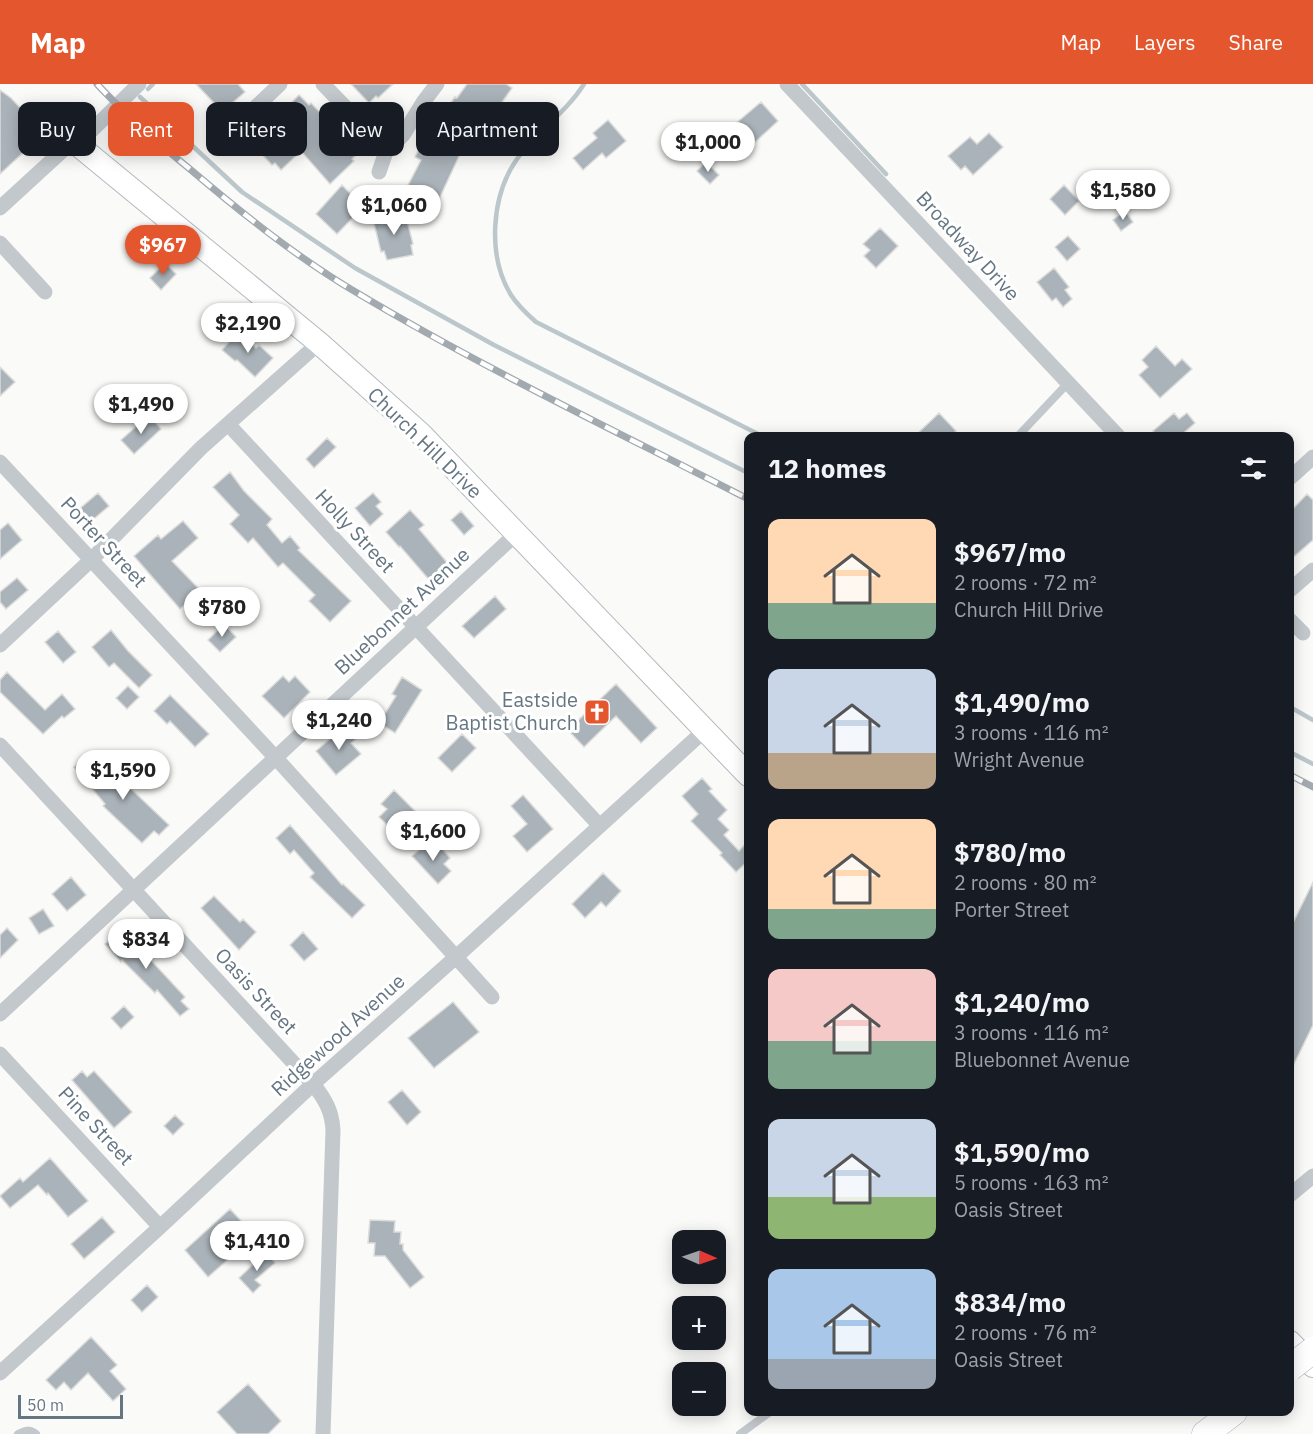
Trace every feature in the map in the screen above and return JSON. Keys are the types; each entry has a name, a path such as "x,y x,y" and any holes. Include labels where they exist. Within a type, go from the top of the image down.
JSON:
{"main road":[{"path":"1294,1365 1313,1350"},
{"path":"1205,1434 1229,1416"}],"street":[{"path":"96,113 128,84"},
{"path":"96,126 139,84"},
{"path":"261,102 279,84"},
{"path":"323,84 340,102"},
{"path":"404,133 437,84"},
{"name":"Broadway Drive","path":"788,84 1114,432"},
{"path":"0,208 57,156"},
{"name":"Church Hill Drive","path":"91,156 319,343 422,435 744,771"},
{"path":"379,172 385,156"},
{"path":"0,243 45,292"},
{"path":"0,645 92,559 201,448 319,343"},
{"name":"Holly Street","path":"228,424 599,825"},
{"path":"1294,474 1313,457"},
{"name":"Porter Street","path":"0,462 275,757 492,998"},
{"name":"Bluebonnet Avenue","path":"0,1014 516,534"},
{"path":"1294,587 1313,570"},
{"path":"1294,624 1302,633"},
{"name":"Ridgewood Avenue","path":"1,1369 705,730"},
{"name":"Oasis Street","path":"0,745 313,1084 327,1103 332,1117 333,1130 323,1434"},
{"name":"Pine Street","path":"0,1054 160,1227"},
{"path":"1294,1192 1313,1176"},
{"path":"1294,1346 1313,1366"}],"lane":[{"path":"1022,432 1068,383"},
{"path":"740,1434 765,1416"},
{"path":"18,1434 32,1430 36,1434"}],"building":[{"path":"196,84 238,84 245,92 233,102 213,102"},
{"path":"351,84 393,84 378,98 376,96 368,102"},
{"path":"467,84 506,84 512,88 502,102 451,102 455,97 457,98"},
{"path":"0,90 18,106 20,156 0,174"},
{"path":"299,95 306,102 292,102"},
{"path":"761,102 778,121 753,144 735,124"},
{"path":"307,103 309,105 311,103 319,112 319,156 355,156 352,159 354,161 330,184 305,156"},
{"path":"608,120 626,141 606,158 602,153 583,170 573,158 597,138 593,133"},
{"path":"989,133 1003,147 973,175 965,166 961,170 948,156 970,137 977,144"},
{"path":"416,155 459,156 434,210 403,195 421,160 415,157"},
{"path":"264,156 296,156 281,170 275,163 272,165"},
{"path":"706,162 719,175 710,184 697,171"},
{"path":"342,185 363,207 337,234 316,214"},
{"path":"1064,185 1079,201 1065,215 1050,199"},
{"path":"1125,211 1133,222 1121,231 1113,220"},
{"path":"405,213 413,244 411,245 413,255 387,260 384,251 381,252 373,219"},
{"path":"880,228 898,246 876,268 864,256 870,250 863,244"},
{"path":"1068,236 1080,249 1067,261 1055,247"},
{"path":"165,263 176,274 161,290 150,278"},
{"path":"1054,268 1069,287 1065,290 1072,299 1063,307 1056,298 1052,301 1037,282"},
{"path":"238,332 256,348 259,345 273,358 255,377 222,350"},
{"path":"1156,346 1175,366 1182,359 1192,369 1160,398 1139,375 1148,367 1142,360"},
{"path":"0,367 15,382 0,396"},
{"path":"939,413 956,431 955,432 919,432"},
{"path":"1174,413 1179,419 1187,413 1195,423 1185,432 1153,431"},
{"path":"149,415 161,429 134,454 121,440"},
{"path":"327,438 336,447 314,468 306,459"},
{"path":"230,472 244,491 272,519 267,525 282,543 290,536 300,548 298,550 351,601 330,622 309,601 315,595 283,563 278,567 253,538 248,543 230,524 239,515 213,487"},
{"path":"98,493 109,506 89,523 78,510"},
{"path":"373,493 381,502 376,506 383,514 370,526 355,508"},
{"path":"1307,494 1313,500 1313,540 1294,557 1294,508"},
{"path":"410,510 424,525 419,529 450,566 431,582 386,532"},
{"path":"461,511 474,526 464,535 451,520"},
{"path":"183,521 198,538 172,561 200,590 180,609 134,556 158,535 161,539"},
{"path":"8,523 22,540 0,559 0,530"},
{"path":"17,578 28,590 6,609 0,602 0,592"},
{"path":"495,596 506,609 474,638 462,626"},
{"path":"224,624 236,637 220,652 208,640"},
{"path":"111,630 152,675 139,688 114,663 109,667 92,647"},
{"path":"58,631 76,652 63,663 45,642"},
{"path":"7,672 45,710 62,694 75,709 64,718 62,716 43,734 0,692 0,680"},
{"path":"283,676 289,682 295,676 310,692 284,718 262,696"},
{"path":"402,677 422,690 395,733 379,723 396,696 392,694"},
{"path":"616,684 657,728 641,743 616,716 584,747 568,730"},
{"path":"128,686 139,697 127,709 116,698"},
{"path":"170,695 209,734 195,747 170,721 167,724 154,711"},
{"path":"345,726 356,739 351,743 361,754 336,775 316,751"},
{"path":"462,734 476,748 452,772 438,758"},
{"path":"87,756 111,783 126,767 138,779 129,787 169,825 159,835 154,831 142,843 103,806 105,804 74,767"},
{"path":"702,778 712,789 709,791 727,810 718,819 729,830 724,835 739,851 744,845 744,865 736,872 720,855 722,853 691,821 698,814 682,796"},
{"path":"394,790 418,814 412,820 415,823 401,838 379,817 387,809 381,804"},
{"path":"523,795 553,829 527,852 513,836 527,824 511,806"},
{"path":"290,825 342,885 365,905 352,918 310,877 314,873 294,850 290,854 276,838"},
{"path":"425,845 431,852 439,845 450,858 444,864 451,871 438,884 412,856"},
{"path":"603,873 621,891 606,907 601,902 585,918 572,904"},
{"path":"71,877 86,895 67,911 52,894"},
{"path":"1313,882 1313,1025 1294,1064 1294,921"},
{"path":"214,896 240,922 243,919 256,932 239,950 201,908"},
{"path":"43,909 54,926 39,934 29,918"},
{"path":"7,928 18,940 0,958 0,935"},
{"path":"122,929 185,997 181,1001 189,1009 180,1016 157,990 155,993 105,944"},
{"path":"303,932 318,949 304,961 290,945"},
{"path":"453,1002 479,1032 434,1068 408,1038"},
{"path":"124,1006 134,1017 121,1029 111,1018"},
{"path":"82,1071 87,1077 94,1071 132,1112 114,1128 72,1080"},
{"path":"402,1090 421,1112 407,1125 388,1102"},
{"path":"175,1115 184,1124 173,1135 164,1126"},
{"path":"50,1158 88,1201 68,1217 48,1193 47,1195 38,1185 10,1208 0,1196 20,1178 23,1182"},
{"path":"230,1209 255,1236 208,1277 185,1250"},
{"path":"102,1217 115,1232 84,1259 71,1244"},
{"path":"370,1220 395,1221 394,1232 401,1232 400,1244 403,1244 403,1250 424,1277 410,1288 385,1256 374,1256 375,1243 368,1243"},
{"path":"266,1252 275,1263 255,1280 261,1285 253,1293 239,1278"},
{"path":"147,1285 158,1297 142,1312 131,1300"},
{"path":"91,1337 117,1365 110,1371 126,1389 113,1401 88,1373 71,1390 64,1382 56,1390 46,1380"},
{"path":"248,1384 281,1421 268,1434 237,1434 217,1412"}],"waterway":[{"path":"148,89 153,84"},
{"path":"584,84 569,104 525,149 508,174 497,208 495,226 495,245 503,279 511,295 536,322 754,432"},
{"path":"802,84 886,174"},
{"path":"140,97 242,192 355,268 494,345 744,471"},
{"path":"1294,709 1313,720"},
{"path":"1294,754 1313,764"}],"railway":[{"path":"97,84 154,139 231,203 272,236 337,280 407,322 503,374 744,497"},
{"path":"1294,777 1313,787"}],"place":[{"name":"Eastside Baptist Church","path":"597,712"}]}
